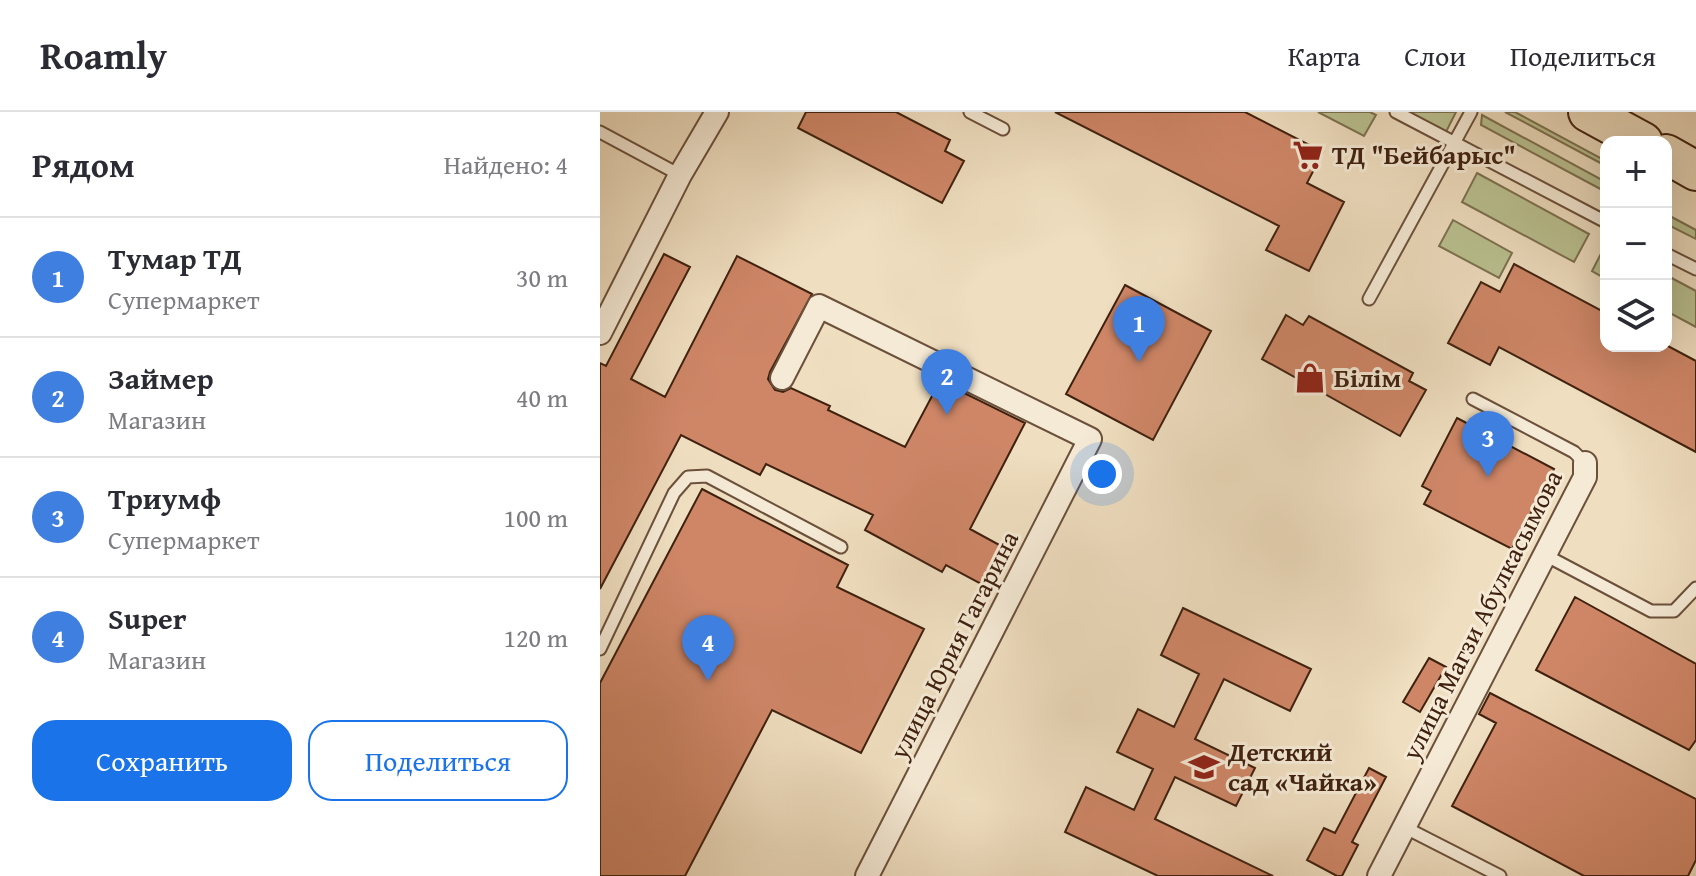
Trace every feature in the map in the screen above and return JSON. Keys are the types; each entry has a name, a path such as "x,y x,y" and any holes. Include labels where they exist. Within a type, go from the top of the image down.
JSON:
{"highway":[{"path":"1588,112 1632,136"},
{"path":"1672,157 1696,171"}],"street":[{"path":"600,333 680,175 717,112"},
{"name":"улица Юрия Гагарина","path":"782,378 819,306 1090,439 867,876"},
{"name":"улица Магзи Абулкасымова","path":"1379,876 1585,477 1585,463"}],"lane":[{"path":"970,112 1003,129"},
{"path":"1396,112 1600,219"},
{"path":"1369,299 1471,112"},
{"path":"600,132 680,175"},
{"path":"1672,257 1696,269"},
{"path":"1473,399 1574,452 1585,463"},
{"path":"600,649 674,493 688,477 707,476 841,547"},
{"path":"1545,555 1651,611 1674,611 1696,588"},
{"path":"1404,827 1500,876"}],"green space":[{"path":"1318,112 1370,112 1376,115 1364,136"},
{"path":"1407,112 1456,112 1446,132"},
{"path":"1505,112 1515,112 1600,158 1600,163"},
{"path":"1482,115 1600,179 1600,189 1481,125"},
{"path":"1477,173 1589,234 1574,262 1462,202"},
{"path":"1672,217 1696,230 1696,239 1672,227"},
{"path":"1453,220 1512,253 1499,278 1439,246"},
{"path":"1600,256 1600,276 1592,271"},
{"path":"1672,278 1696,291 1696,327 1672,314"}],"building":[{"path":"806,112 896,112 950,140 945,151 964,161 942,203 798,128"},
{"path":"1055,112 1245,112 1323,152 1307,183 1344,202 1309,271 1266,250 1279,226"},
{"path":"664,254 690,267 631,379 665,397 737,256 812,294 770,372 768,379 775,390 783,392 791,388 830,406 828,410 905,447 940,381 1025,423 970,529 1003,547 983,585 946,565 942,572 865,530 873,515 766,464 760,475 681,435 600,589 600,363 606,366"},
{"path":"1514,264 1600,310 1600,352 1672,352 1672,348 1696,361 1696,452 1499,347 1490,365 1448,343 1481,282 1500,292"},
{"path":"1125,285 1211,331 1153,440 1066,394"},
{"path":"1286,315 1303,325 1309,316 1413,373 1409,381 1426,390 1400,436 1262,359"},
{"path":"1457,418 1554,469 1512,549 1424,504 1431,491 1422,486"},
{"path":"702,489 848,565 837,587 924,629 861,753 772,710 685,876 600,876 600,683"},
{"path":"1575,597 1696,664 1696,740 1689,750 1536,670"},
{"path":"1183,608 1311,669 1290,711 1224,679 1195,739 1255,768 1236,806 1175,777 1155,819 1273,876 1158,876 1065,832 1086,787 1134,810 1153,769 1117,752 1138,709 1174,727 1199,674 1161,655"},
{"path":"1429,658 1446,667 1420,712 1403,702"},
{"path":"1490,693 1696,799 1696,860 1688,876 1584,876 1452,806 1496,723 1479,714"},
{"path":"1369,768 1386,777 1352,842 1358,845 1342,876 1337,876 1307,860 1324,828 1335,833"}],"place":[{"name":"ТД \"Бейбарыс\"","path":"1308,155"},
{"name":"Тумар ТД","path":"1139,362"},
{"name":"Білім","path":"1310,378"},
{"name":"Займер","path":"947,415"},
{"name":"Триумф","path":"1488,477"},
{"name":"Super","path":"708,681"},
{"name":"Детский сад «Чайка»","path":"1204,767"}]}
